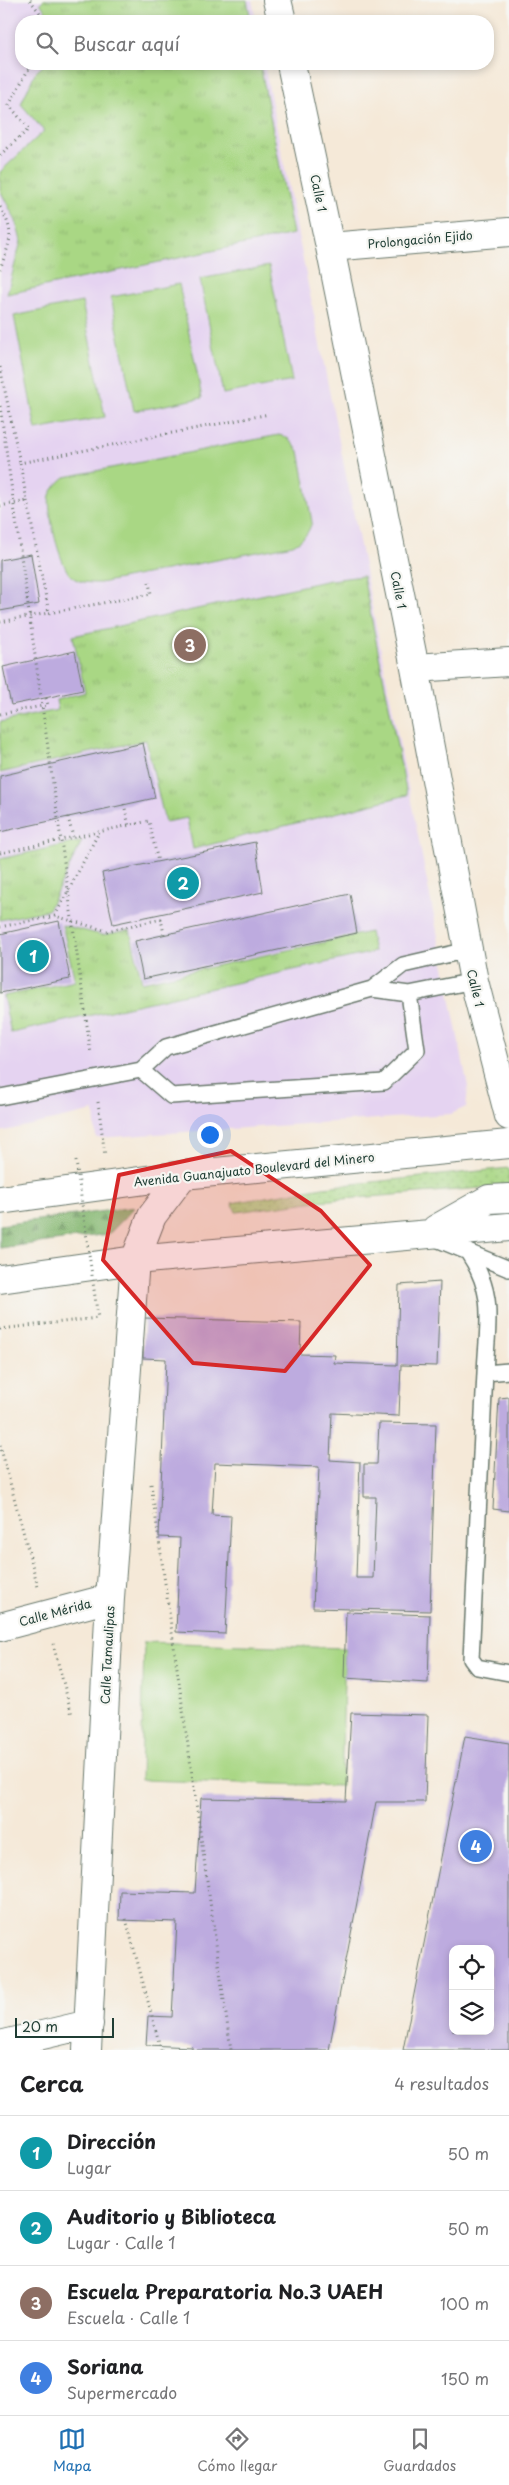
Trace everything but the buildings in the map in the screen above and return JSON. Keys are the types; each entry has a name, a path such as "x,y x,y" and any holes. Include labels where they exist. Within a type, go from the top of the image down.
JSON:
{"street":[{"path":"277,0 281,15"},
{"name":"Calle 1","path":"292,70 415,668 474,981 509,1116"},
{"name":"Prolongación Ejido","path":"330,247 509,232"},
{"path":"415,668 509,662"},
{"name":"Avenida Guanajuato Boulevard del Minero","path":"0,1200 183,1175 509,1144"},
{"name":"Calle Tamaulipas","path":"88,2037 110,1598 135,1260 152,1216 183,1175"},
{"path":"426,1234 489,1199 509,1198"},
{"path":"0,1279 135,1260 509,1227"},
{"name":"Calle Mérida","path":"0,1627 110,1598"},
{"path":"0,2046 88,2037"}],"lane":[{"path":"0,1097 141,1070 166,1047 372,989 403,965 468,950"},
{"path":"372,989 409,994 474,981"},
{"path":"141,1070 171,1096 384,1082 417,1050 409,994"},
{"path":"426,1234 509,1269"},
{"path":"467,1251 480,1270 488,1303 471,1659 477,1667 509,1673"},
{"path":"485,1373 509,1371"}],"path":[{"path":"30,0 41,15"},
{"path":"0,154 29,129 9,105 28,70"},
{"path":"0,207 7,219 11,237 0,269"},
{"path":"0,367 49,613"},
{"path":"20,463 269,414"},
{"path":"0,506 27,501"},
{"path":"0,622 151,594 149,582"},
{"path":"0,714 48,705 46,698"},
{"path":"124,804 129,826"},
{"path":"68,817 73,837"},
{"path":"0,853 149,821 158,862"},
{"path":"55,916 99,832"},
{"path":"0,927 55,916 107,931 160,919 164,934"},
{"path":"0,1329 98,1318 76,1161"}],"highlighted area":[{"path":"231,1151 321,1211 370,1265 285,1371 193,1363 103,1260 119,1175"}],"shaded area":[{"path":"0,0 252,0 255,15 15,15 15,70 265,70 468,1087 466,1107 451,1114 96,1138 94,1111 0,1132"}],"green space":[{"path":"44,0 247,0 250,15 49,15 40,3"},
{"path":"38,70 261,70 293,234 7,294 21,241 16,221 0,190 0,172 44,131 21,104 35,73"},
{"path":"269,266 292,381 223,394 200,279"},
{"path":"179,284 202,398 134,411 111,297"},
{"path":"82,302 105,417 36,430 14,316"},
{"path":"279,435 288,438 299,451 312,522 305,536 297,543 100,583 78,580 71,576 67,570 58,550 49,502 53,490 65,477"},
{"path":"363,576 407,795 193,849 187,818 165,822 146,740 0,773 0,722 58,710 56,700 85,692 73,636 330,580"},
{"path":"82,841 48,910 0,920 0,859"},
{"path":"62,925 102,935 130,930 142,982 370,932 374,952 11,1033 3,996 75,981"},
{"path":"509,1168 509,1186 317,1201 236,1212 232,1203 323,1187"},
{"path":"135,1207 109,1234 0,1248 0,1225"},
{"path":"144,1642 345,1648 341,1786 141,1780"}],"place":[{"name":"Escuela Preparatoria No.3 UAEH","path":"190,645"},
{"name":"Auditorio y Biblioteca","path":"183,883"},
{"name":"Dirección","path":"33,956"},
{"name":"Soriana","path":"476,1846"}]}
